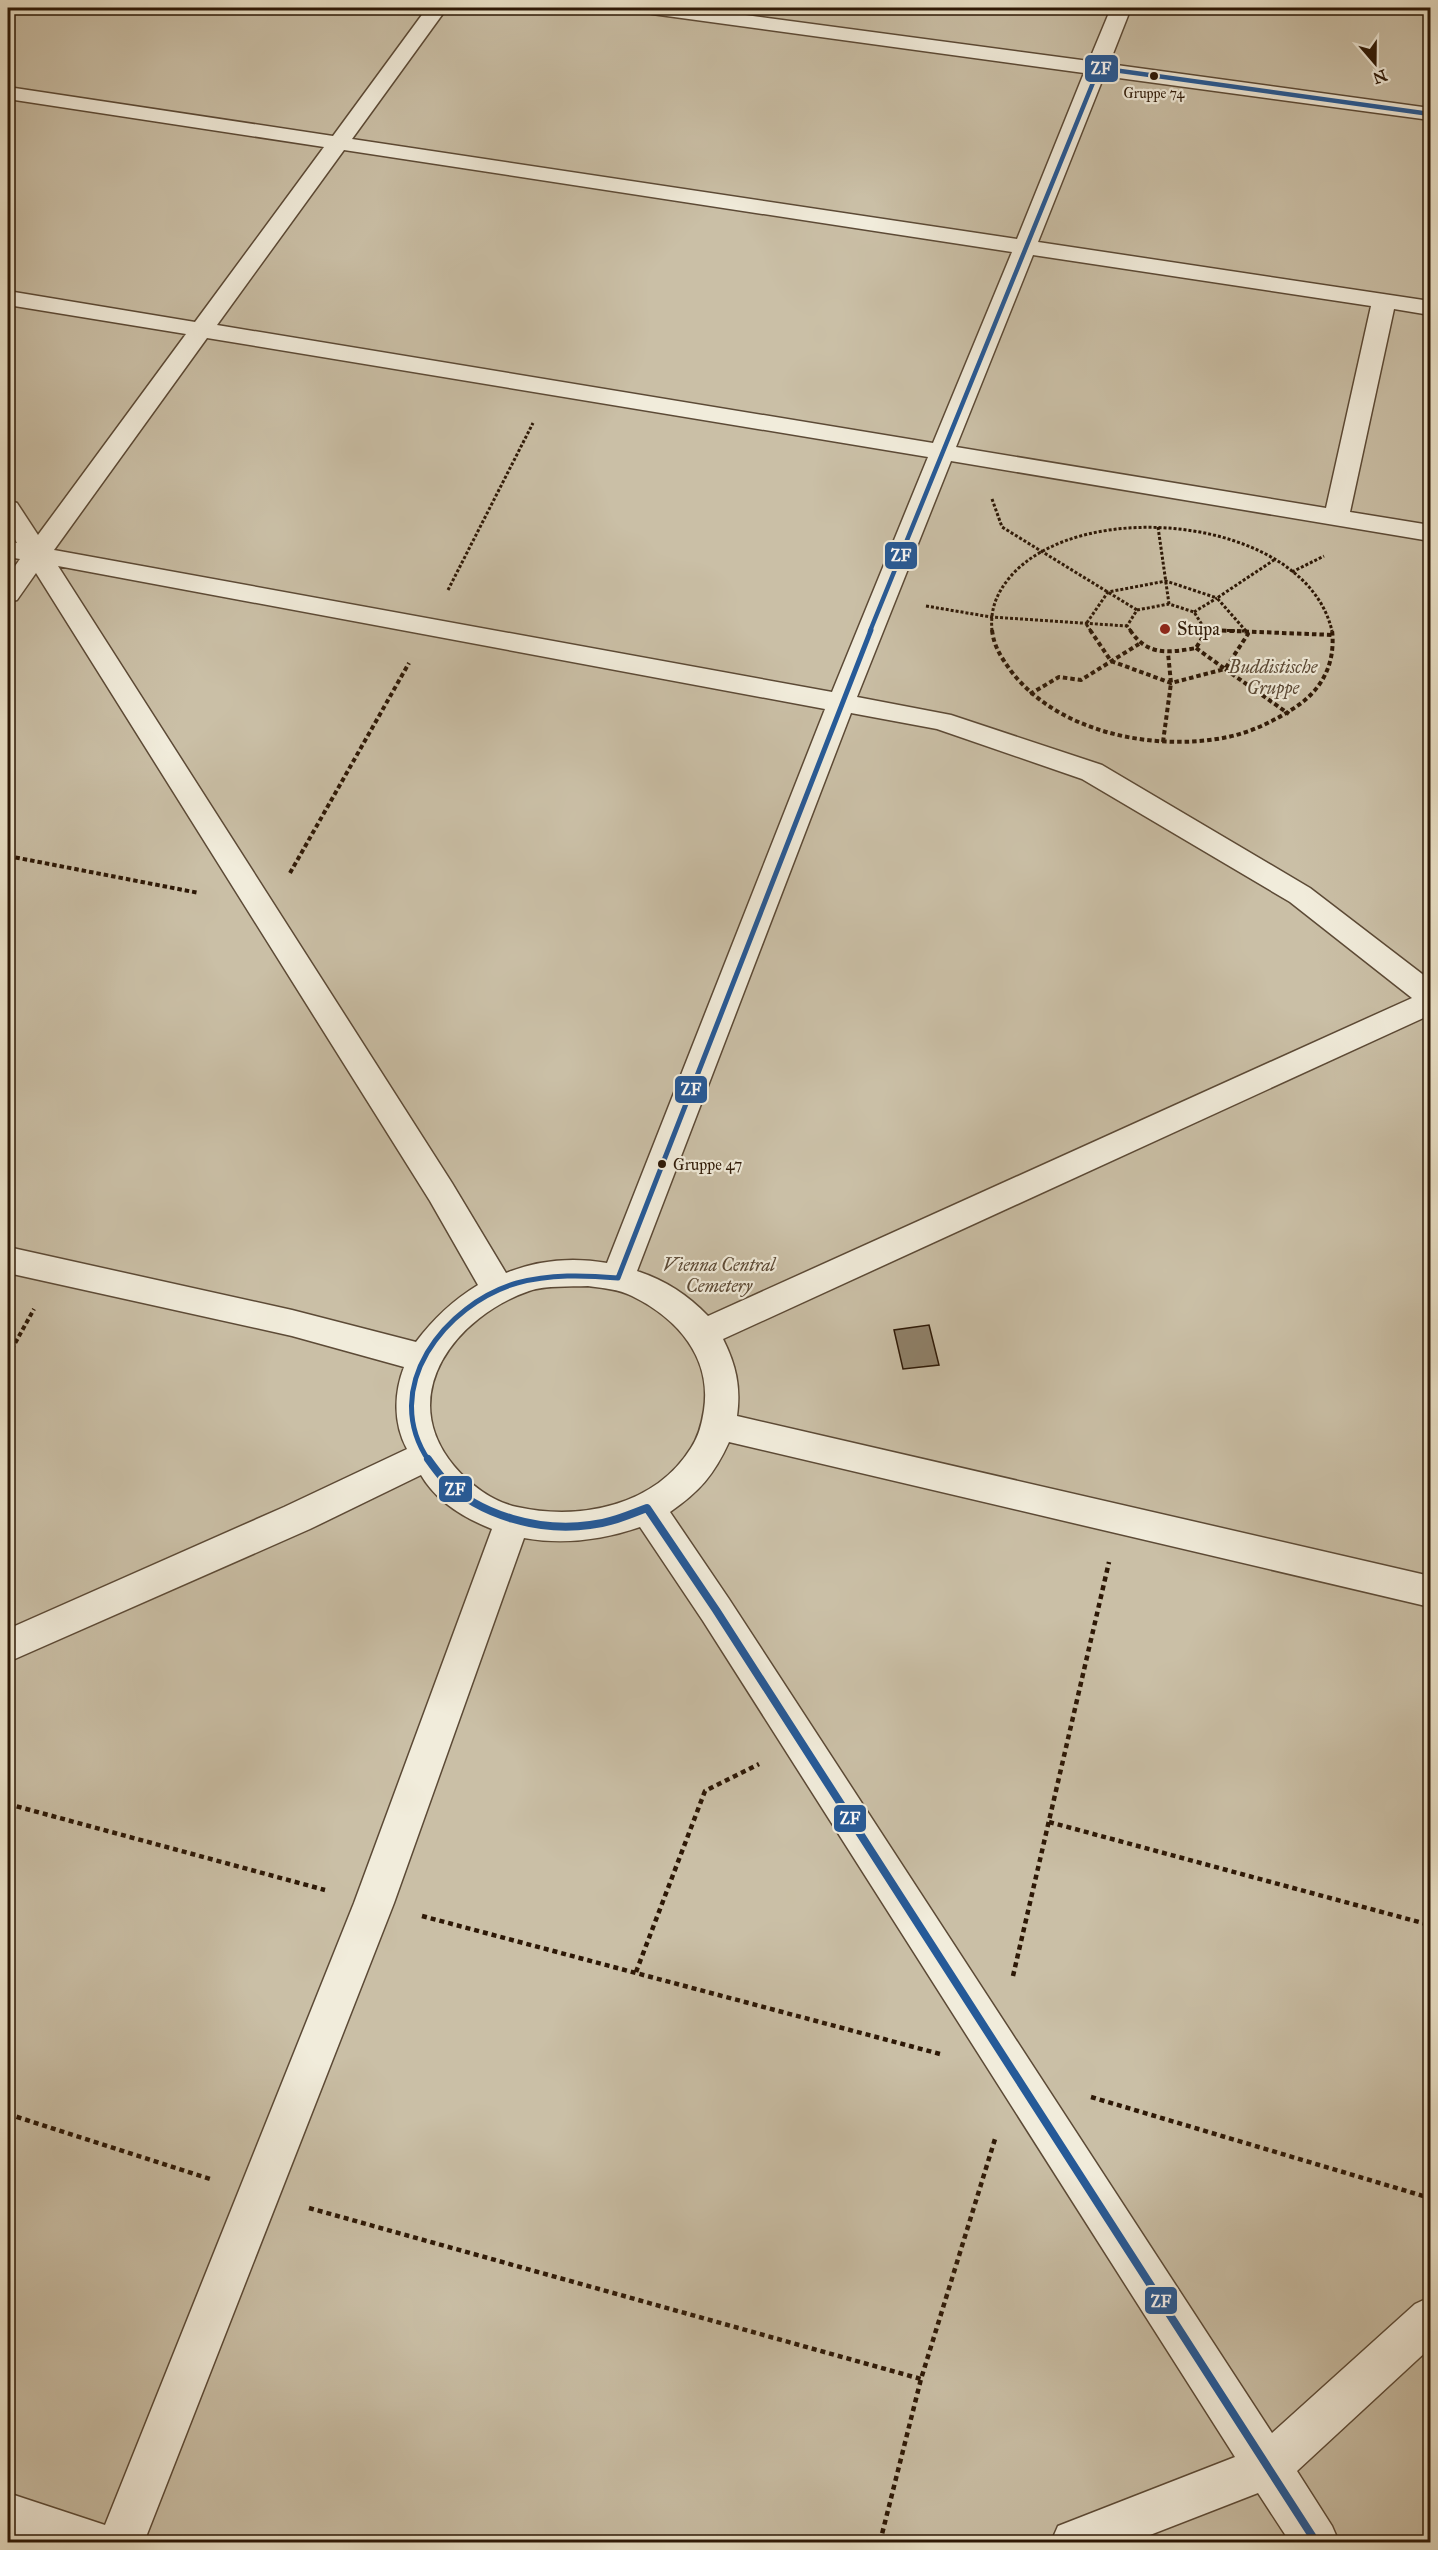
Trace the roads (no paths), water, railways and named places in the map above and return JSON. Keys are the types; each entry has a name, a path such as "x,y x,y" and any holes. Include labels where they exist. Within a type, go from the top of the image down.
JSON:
{"lane":[{"path":"8,594 437,8"},
{"path":"652,8 772,16 1099,68 1431,114"},
{"path":"618,1278 842,701 1122,8"},
{"path":"8,93 1431,308"},
{"path":"8,298 1431,533"},
{"path":"1336,518 1384,301"},
{"path":"8,508 441,1192 498,1289"},
{"path":"8,549 941,721 1092,772 1300,896 1431,996"},
{"path":"8,563 37,554"},
{"path":"704,1333 1431,1003"},
{"path":"8,1260 292,1323 423,1358"},
{"path":"588,1273 618,1278 644,1286 668,1299 688,1314 704,1333 716,1354 723,1378 724,1402 720,1426 710,1450 694,1472 673,1492 647,1508 616,1520 581,1526 547,1527 513,1521 477,1506 447,1484 426,1456 414,1424 413,1390 423,1358 441,1330 467,1307 498,1289 526,1279 557,1274 588,1273"},
{"path":"720,1426 1431,1592"},
{"path":"8,1646 297,1518 426,1456"},
{"path":"647,1508 1316,2542"},
{"path":"121,2542 374,1903 513,1521"},
{"path":"1074,2542 1268,2467 1431,2319"},
{"path":"8,2516 90,2542"}],"place":[{"name":"Gruppe 74","path":"1154,76"},
{"name":"Stupa","path":"1165,629"},
{"name":"Gruppe 47","path":"662,1164"}],"park label":[{"name":"Buddistische Gruppe","path":"1273,677"},
{"name":"Vienna Central Cemetery","path":"719,1275"}]}
